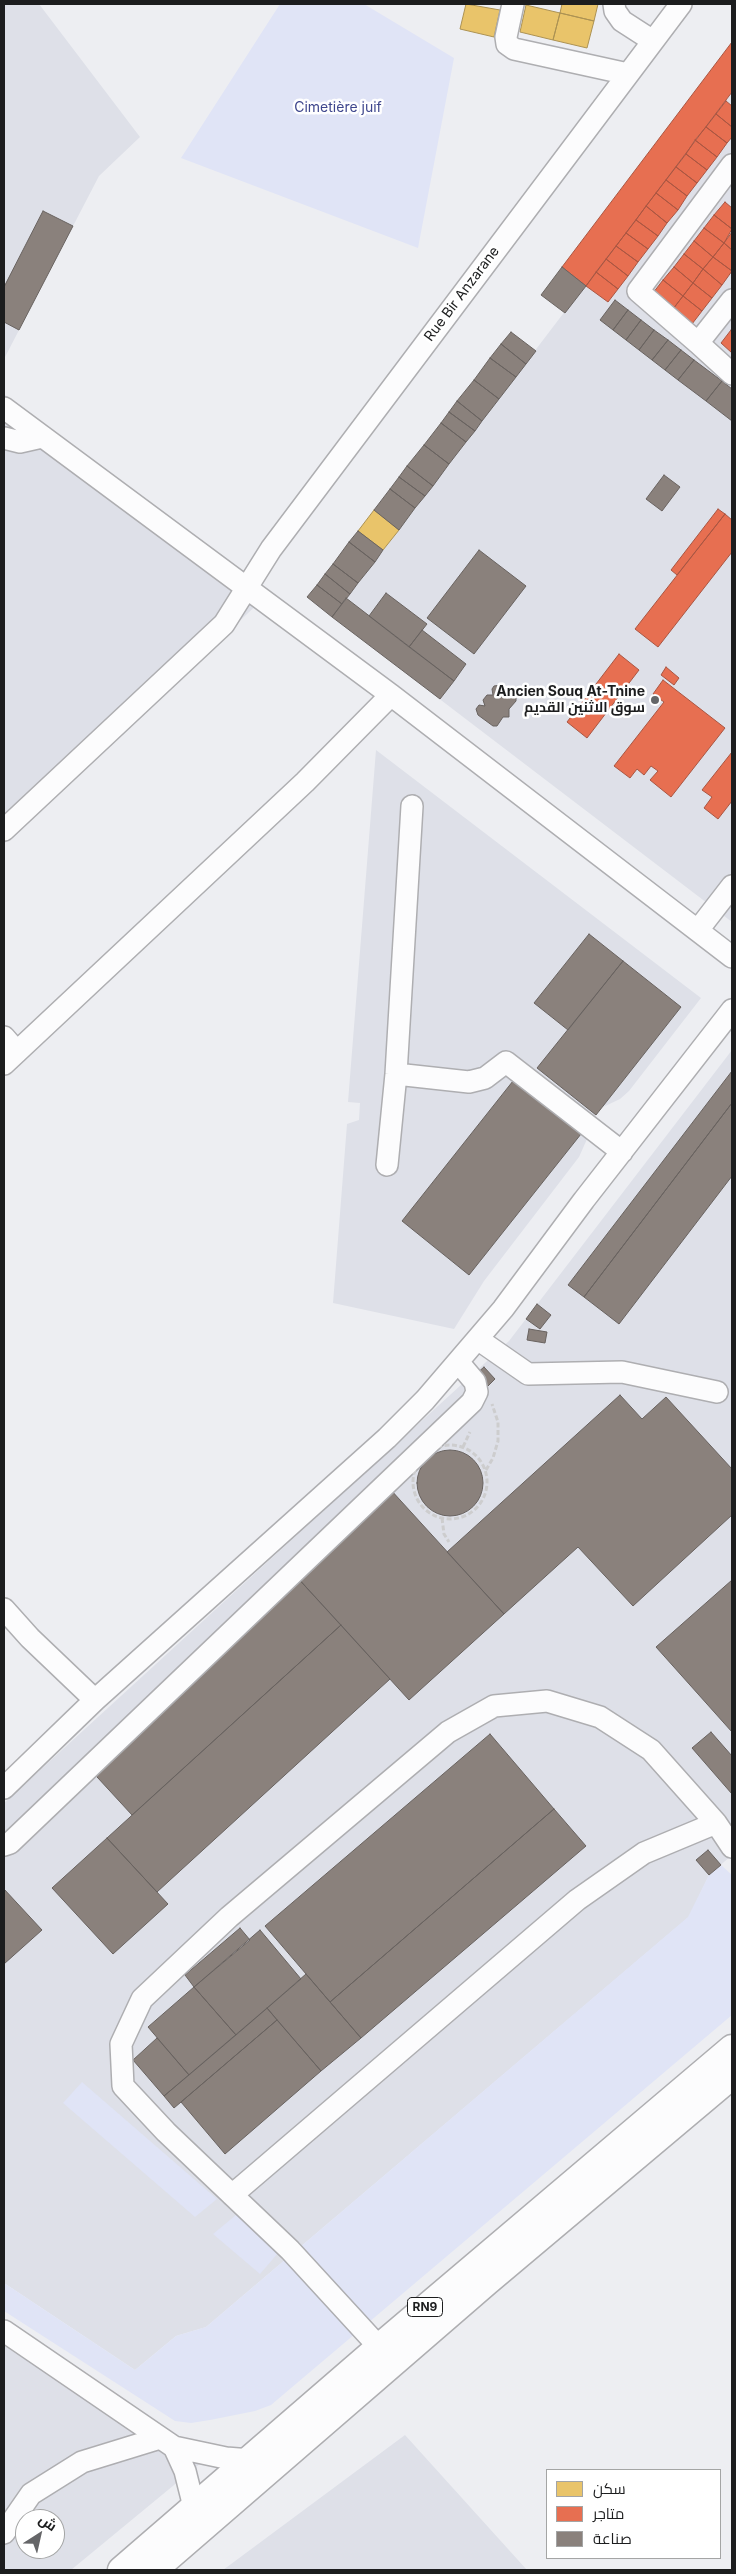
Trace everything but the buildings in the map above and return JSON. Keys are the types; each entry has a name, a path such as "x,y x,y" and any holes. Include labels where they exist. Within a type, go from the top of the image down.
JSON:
{"main road":[{"name":"RN9","path":"121,2570 251,2460 379,2347 732,2048"},
{"name":"RN9","path":"154,2570 487,2282 732,2076"}],"street":[{"path":"513,4 506,38 507,44 514,49 628,74"},
{"path":"614,4 615,11 622,21 653,41"},
{"name":"Rue Bir Anzarane","path":"4,830 224,624 271,549 681,4"},
{"path":"732,166 638,292 732,374"},
{"path":"698,343 732,300"},
{"path":"4,408 391,695 732,957"},
{"path":"4,438 20,442 42,437"},
{"path":"8,1051 305,782 391,695"},
{"path":"387,1164 396,1074 412,806"},
{"path":"698,930 732,886"},
{"path":"4,1788 95,1700 387,1438 458,1363 478,1340 732,1010"},
{"path":"396,1074 469,1082 485,1078 506,1062 622,1152"},
{"path":"478,1340 528,1374 622,1372 717,1392"},
{"path":"4,1845 10,1843 472,1402 477,1387 475,1382 458,1363"},
{"path":"4,1608 30,1638 95,1700"},
{"path":"379,2347 290,2250 166,2132 124,2086 121,2044 142,1999 229,1917 448,1732 494,1706 547,1701 600,1717 651,1750 716,1823 732,1847"},
{"path":"232,2195 577,1900 644,1853 716,1823"},
{"path":"4,2331 167,2442 226,2458 251,2460"},
{"path":"167,2442 185,2471 194,2507"},
{"path":"4,2533 31,2494 82,2462 167,2442"}],"path":[{"path":"477,1387 490,1400 498,1422 498,1441 493,1458 486,1470 486,1490 478,1507 467,1515 455,1519 442,1518 423,1508 413,1488 416,1466 422,1457 436,1448 452,1444 473,1452 486,1470"},
{"path":"442,1518 444,1534 449,1542"}],"shaded area":[{"path":"4,4 39,4 140,137 99,176 4,359"},
{"path":"732,92 732,922 332,617"},
{"path":"4,394 265,597 4,844"},
{"path":"376,750 701,998 629,1091 620,1099 601,1108 581,1134 587,1139 579,1157 484,1281 454,1329 333,1303 347,1124 359,1120 360,1103 348,1102"},
{"path":"732,1050 732,1855 709,1875 689,1917 206,2327 176,2336 135,2370 4,2283 4,1803 509,1341"},
{"path":"4,2326 208,2457 71,2570 4,2570"},
{"path":"405,2435 527,2570 223,2570"}],"green space":[{"name":"Cimetière juif","path":"280,4 364,4 454,58 418,248 181,158"},
{"path":"721,1865 732,1875 732,2015 271,2405 255,2411 210,2420 191,2423 175,2421 4,2311 4,2283 135,2370 176,2336 206,2327 688,1917 709,1875"},
{"path":"82,2082 217,2199 195,2217 63,2103"},
{"path":"236,2215 279,2252 260,2274 213,2234"}],"place":[{"name":"Ancien Souq At-Tnine سوق الاثنين القديم","path":"655,700"}]}
